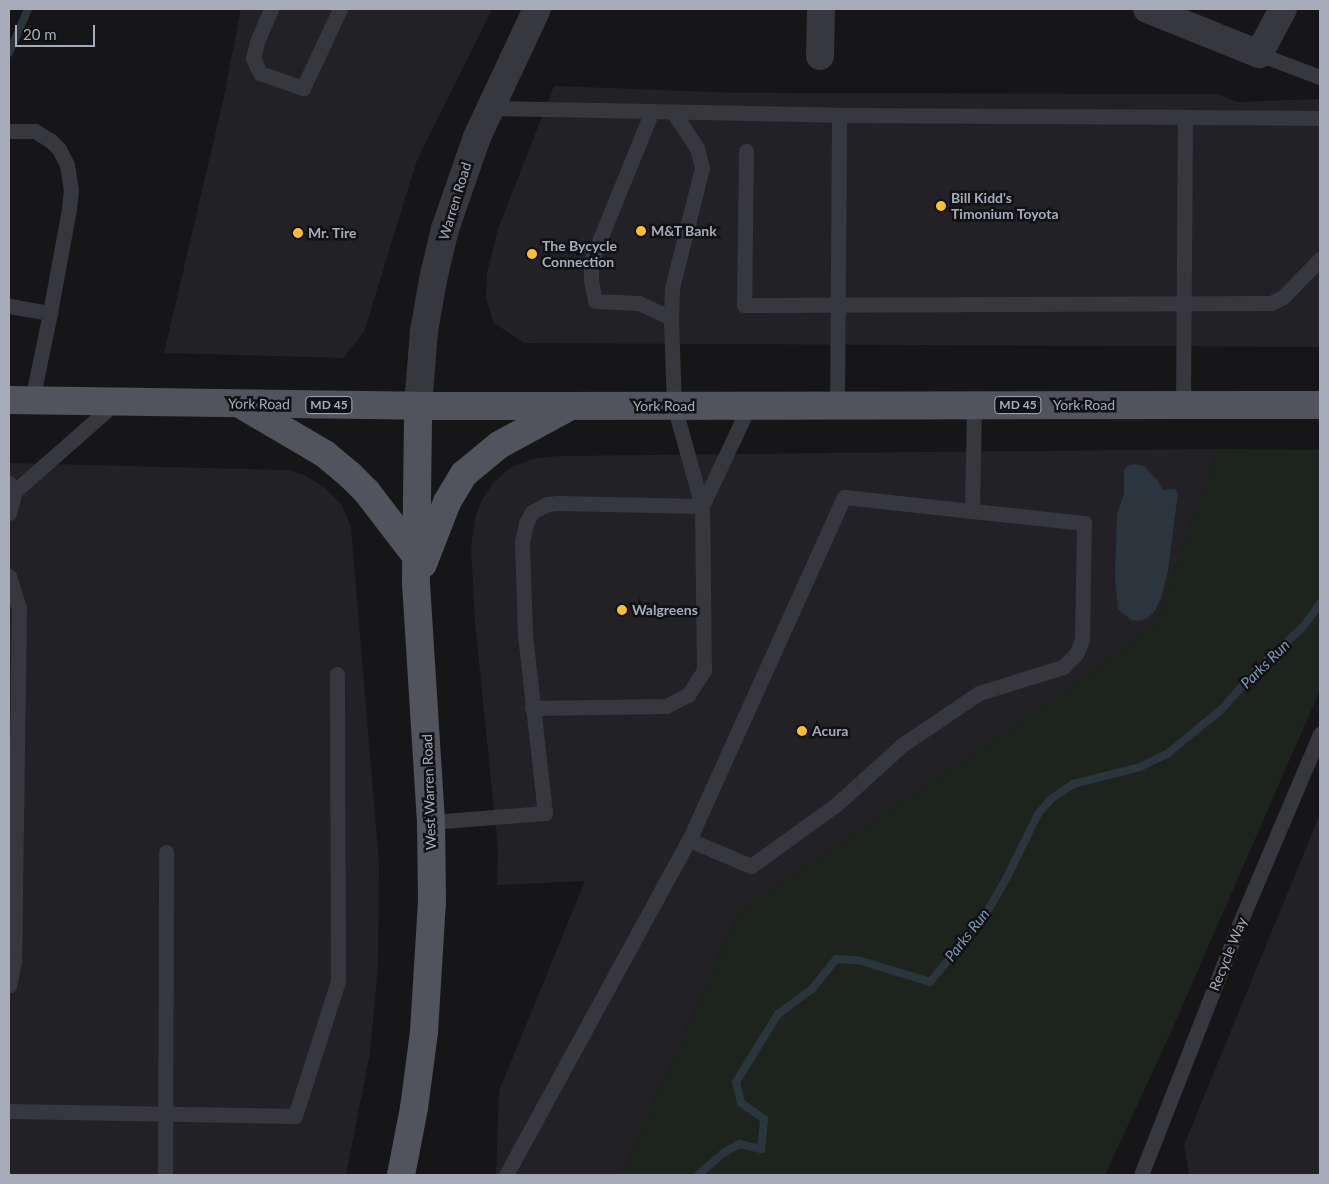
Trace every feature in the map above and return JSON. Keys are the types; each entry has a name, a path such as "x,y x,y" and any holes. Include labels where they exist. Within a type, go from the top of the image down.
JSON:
{"main road":[{"name":"York Road","path":"20,400 418,406 1320,405"},
{"path":"239,404 325,454 350,474 367,492 416,568"},
{"name":"West Warren Road","path":"401,1175 414,1108 424,1032 432,902 432,822 416,568 418,406"},
{"path":"416,568 447,502 464,474 499,445 571,406"}],"street":[{"name":"Warren Road","path":"418,406 424,331 434,275 461,179 489,108 537,9"},
{"path":"820,56 822,9"},
{"path":"1147,9 1258,54 1282,9"}],"lane":[{"path":"271,9 257,42 254,58 260,74 303,88 340,9"},
{"path":"1258,54 1320,77"},
{"path":"489,108 839,115 1320,118"},
{"path":"652,111 591,261 591,280 595,301 639,303 671,318"},
{"path":"532,708 666,706 688,695 704,670 702,506 674,406 671,318 672,288 702,168 697,148 673,112"},
{"path":"837,406 839,115"},
{"path":"1183,405 1185,117"},
{"path":"9,131 35,131 59,149 67,165 71,189 70,209 50,313 20,400"},
{"path":"746,151 744,305 1271,303 1283,297 1320,259"},
{"path":"9,306 50,313"},
{"path":"9,513 12,487 116,402"},
{"path":"972,511 974,405"},
{"path":"702,506 749,406"},
{"path":"506,1175 689,840 844,497 1084,523 1082,640 1076,654 1063,667 979,693 902,745 837,804 751,866 689,840"},
{"path":"432,822 545,813 525,634 522,542 526,523 532,512 547,504 558,503 702,506"},
{"path":"9,576 19,608 14,961 9,986"},
{"path":"9,1111 295,1116 338,981 336,674"},
{"name":"Recycle Way","path":"1141,1175 1238,927 1320,734"},
{"path":"165,1175 166,852"}],"shaded area":[{"path":"241,9 492,9 416,163 364,332 343,358 164,353 223,101"},
{"path":"554,86 740,93 1217,94 1237,102 1320,99 1320,347 524,343 494,323 486,299 487,273 498,229"},
{"path":"1217,449 1156,622 1066,690 739,911 621,1175 496,1175 499,1091 585,881 497,885 498,850 475,622 471,548 475,518 482,500 493,483 510,468 532,459 559,456"},
{"path":"1217,449 1320,450 1320,690 1171,1032 1105,1175 621,1175 739,911 1066,690 1156,622"},
{"path":"9,463 289,470 306,476 325,488 342,505 351,527 379,862 378,967 370,1053 346,1175 9,1175"},
{"path":"1135,464 1144,466 1158,481 1163,490 1175,489 1178,493 1168,571 1161,598 1155,611 1146,619 1138,621 1131,620 1118,609 1115,576 1117,515 1124,493 1124,470 1127,466"},
{"path":"1320,814 1320,1175 1189,1175 1184,1145"}],"waterway":[{"path":"9,53 28,9"},
{"name":"Parks Run","path":"698,1175 722,1154 739,1144 761,1149 764,1119 741,1103 736,1082 778,1014 812,989 836,959 858,960 930,982 984,917 1006,879 1038,814 1051,799 1073,784 1140,767 1167,754 1223,708 1256,670 1303,627 1320,604"}],"place":[{"name":"Bill Kidd's Timonium Toyota","path":"941,206"},
{"name":"M&T Bank","path":"641,231"},
{"name":"Mr. Tire","path":"298,233"},
{"name":"The Bycycle Connection","path":"532,254"},
{"name":"Walgreens","path":"622,610"},
{"name":"Acura","path":"802,731"}]}
